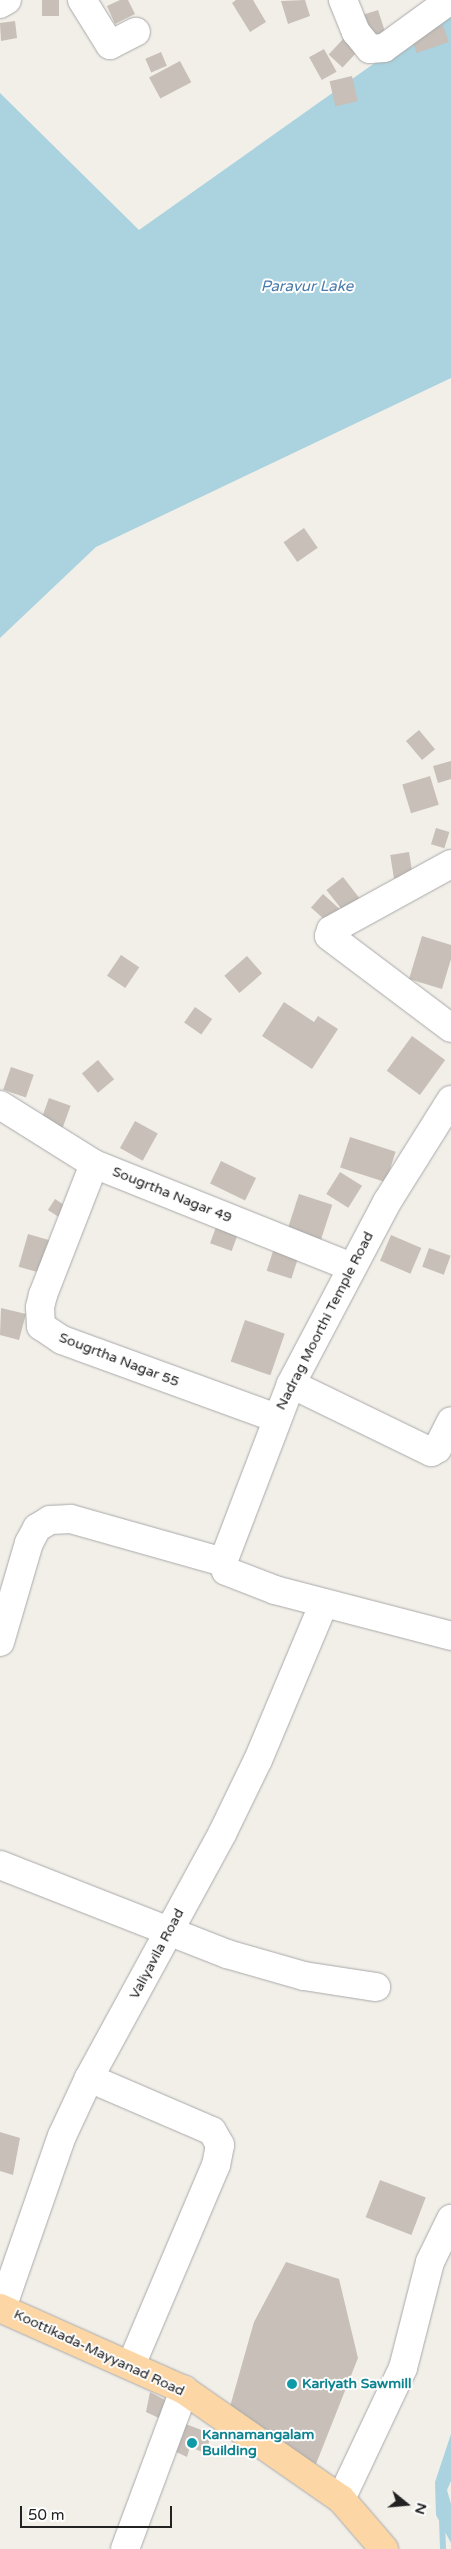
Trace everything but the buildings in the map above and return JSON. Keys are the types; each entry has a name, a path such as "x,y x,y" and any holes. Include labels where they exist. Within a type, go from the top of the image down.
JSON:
{"main road":[{"name":"Koottikada-Mayyanad Road","path":"1,2308 184,2390 341,2499 384,2549"}],"street":[{"path":"0,4 7,0"},
{"path":"82,0 110,45 136,32"},
{"path":"343,0 356,32 370,49 384,48 450,0"},
{"path":"451,864 331,930 329,936 451,1028"},
{"name":"Nadrag Moorthi Temple Road","path":"223,1562 276,1418 291,1384 387,1202 451,1100"},
{"name":"Sougrtha Nagar 49","path":"0,1105 94,1164 352,1267"},
{"name":"Sougrtha Nagar 55","path":"94,1164 43,1296 40,1307 41,1326 62,1340 276,1418"},
{"path":"291,1384 431,1452 437,1449 451,1421"},
{"path":"0,1642 28,1542 37,1528 50,1520 71,1519 223,1562 226,1571 259,1584 324,1604 451,1636"},
{"name":"Valiyavila Road","path":"1,2308 62,2136 90,2078 169,1934 258,1760 324,1604"},
{"path":"0,1865 169,1934 296,1974 376,1987"},
{"path":"90,2078 212,2131 220,2145 216,2165 131,2366"},
{"path":"341,2499 403,2368 430,2262 451,2219"},
{"path":"125,2549 184,2390"}],"water":[{"name":"Paravur Lake","path":"451,9 451,378 96,547 0,638 0,93 139,230"},
{"path":"451,2434 451,2481 447,2490 451,2504 451,2543 436,2515 435,2482"}],"waterway":[{"path":"442,2520 443,2549"}],"place":[{"name":"Kariyath Sawmill","path":"292,2384"},
{"name":"Kannamangalam Building","path":"192,2443"}]}
